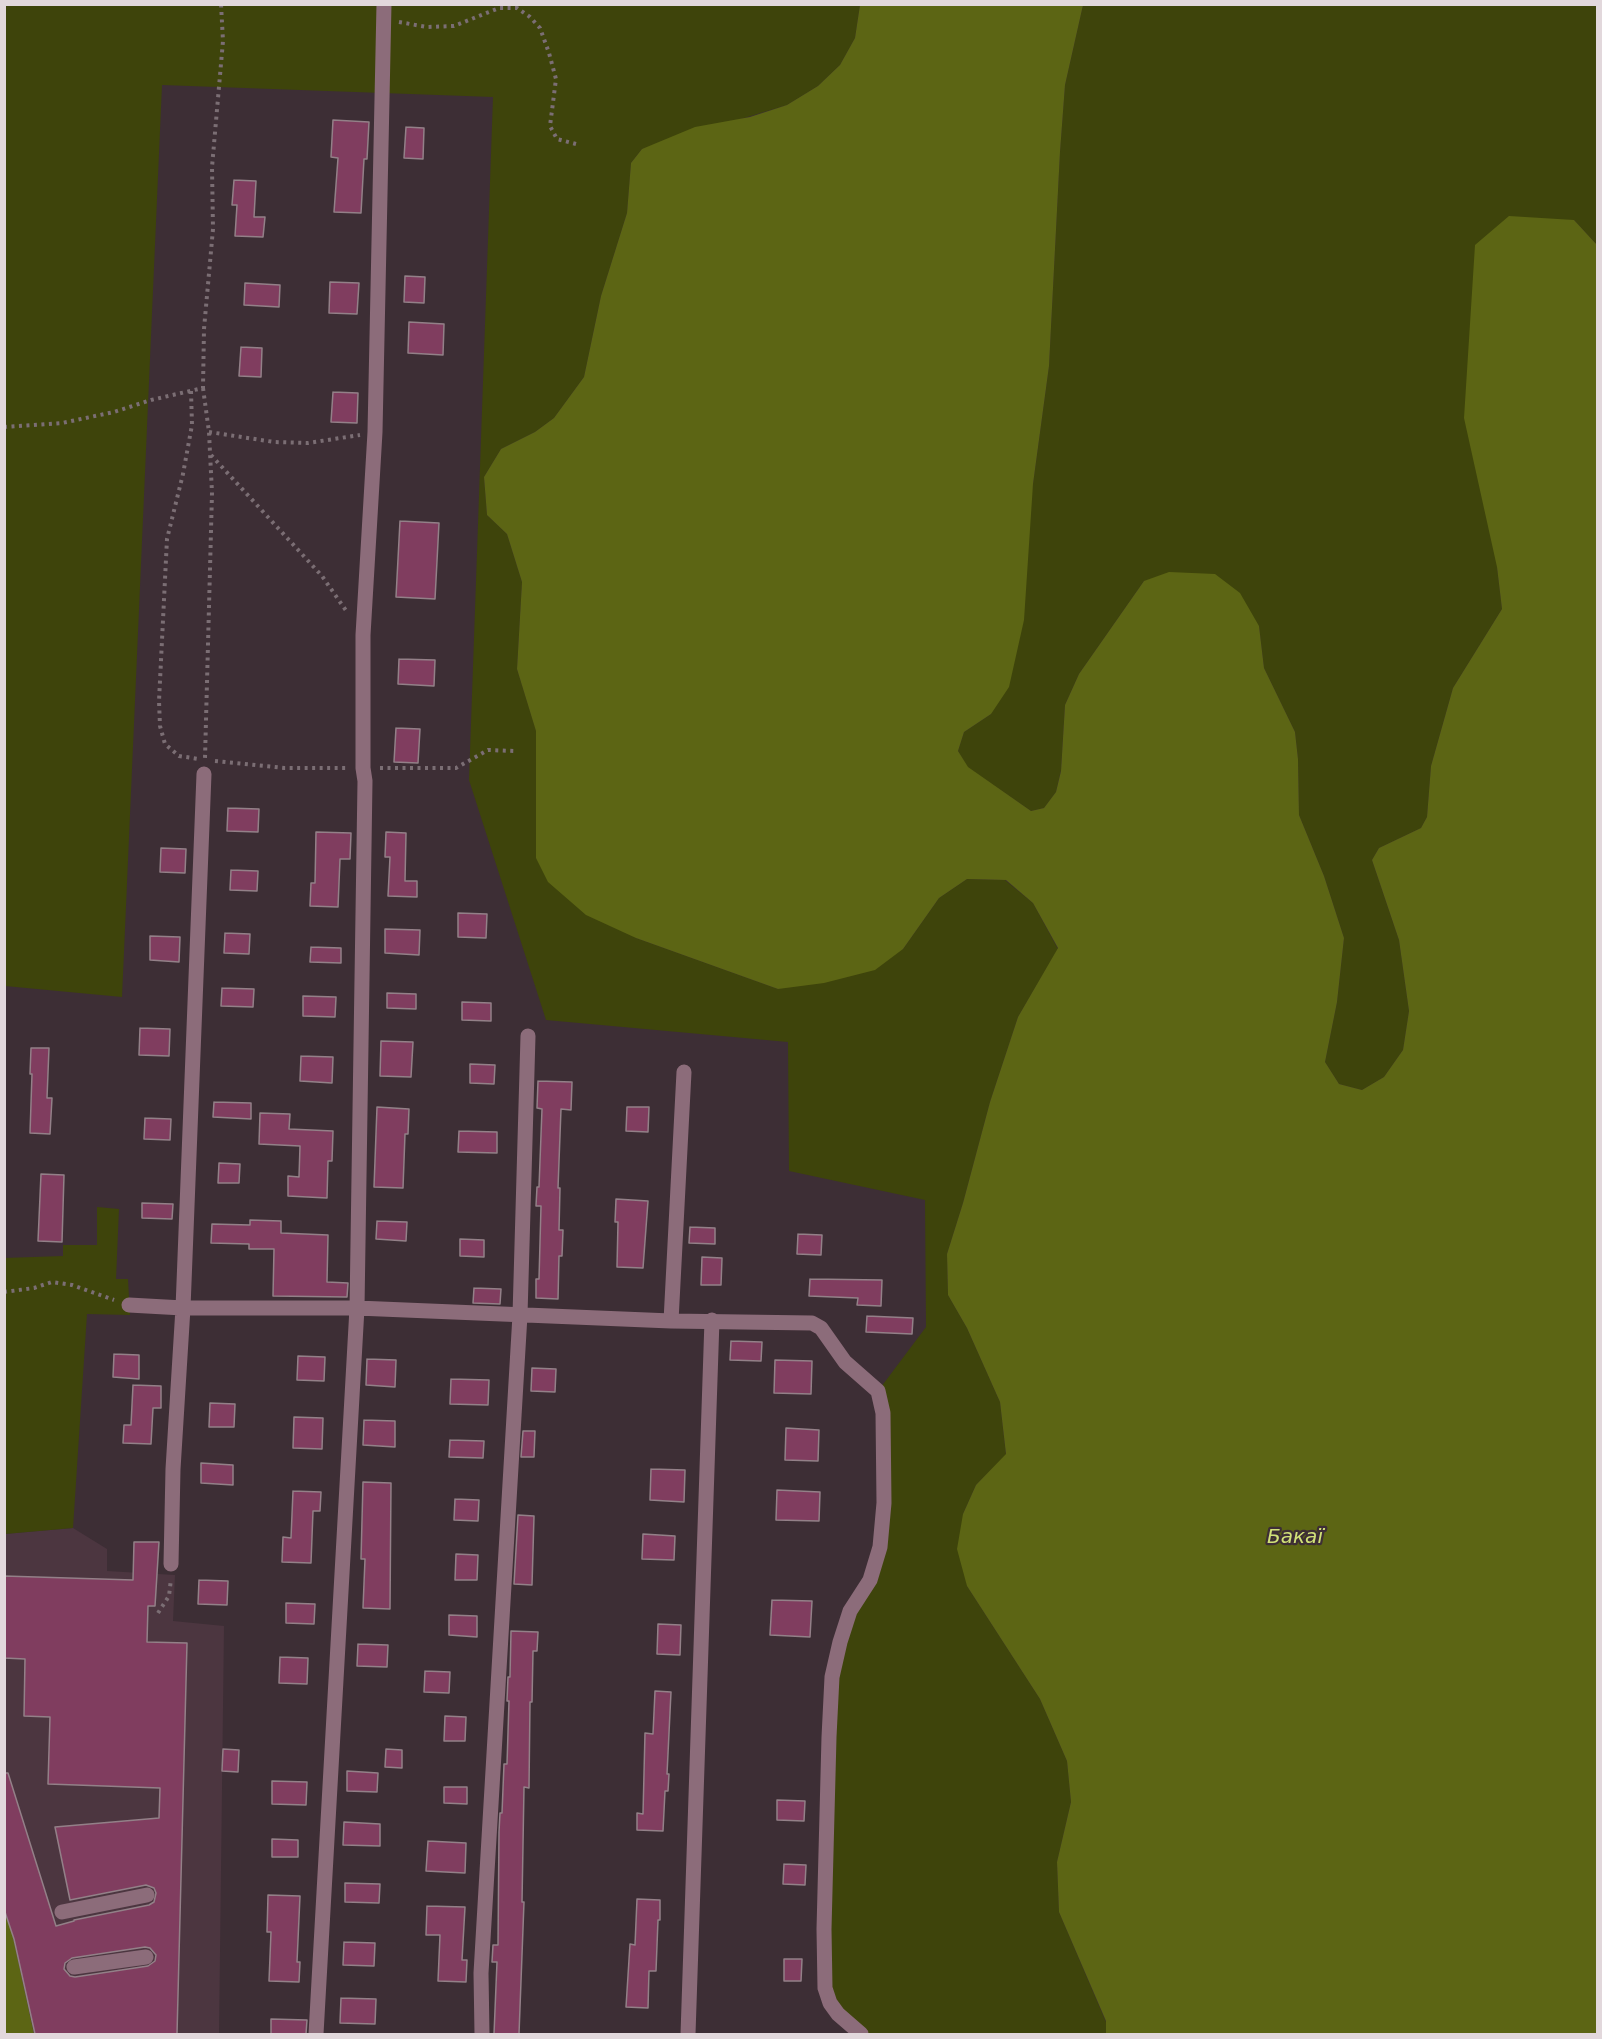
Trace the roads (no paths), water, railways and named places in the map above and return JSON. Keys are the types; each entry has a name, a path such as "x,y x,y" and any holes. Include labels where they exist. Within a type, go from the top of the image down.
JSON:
{"lane":[{"path":"316,2034 357,1308 365,781 363,768 363,635 375,432 384,12"},
{"path":"171,1564 173,1469 183,1308 205,767"},
{"path":"482,2034 482,1961 520,1315 528,1036"},
{"path":"671,1321 684,1072"},
{"path":"129,1305 183,1308 357,1308 671,1321 812,1323 821,1328 845,1362 878,1391 883,1413 884,1503 880,1547 870,1580 850,1611 840,1642 832,1677 829,1737 824,1929 825,1988 830,2003 838,2014 861,2034"},
{"path":"688,2034 712,1320"},
{"path":"62,1912 147,1895"},
{"path":"74,1967 146,1957"}],"water":[{"name":"Бакаї","path":"860,5 1083,5 1065,85 1049,366 1033,484 1024,620 1009,687 991,714 964,732 958,751 968,767 1031,811 1044,808 1056,792 1061,771 1065,705 1079,674 1144,581 1169,572 1215,574 1240,593 1259,626 1264,668 1295,732 1299,815 1324,876 1344,938 1337,1002 1325,1062 1339,1084 1362,1090 1384,1077 1403,1050 1409,1011 1399,940 1372,860 1379,848 1421,828 1427,817 1431,766 1453,688 1502,609 1497,567 1464,418 1475,245 1509,216 1574,220 1597,245 1597,2034 1106,2034 1106,2021 1059,1912 1057,1862 1071,1802 1067,1761 1040,1699 967,1586 957,1549 963,1514 976,1485 1006,1454 1000,1402 967,1328 948,1295 947,1254 990,1102 1018,1017 1058,948 1033,903 1006,880 967,879 939,898 903,949 875,970 824,983 778,989 636,938 586,915 548,882 536,858 536,731 517,669 522,582 507,534 487,515 484,477 501,449 535,432 554,418 584,377 601,296 627,213 631,163 642,149 695,127 750,117 787,105 818,86 840,65 855,38"},
{"path":"4,1909 11,1928 34,2034 5,2034"}]}
